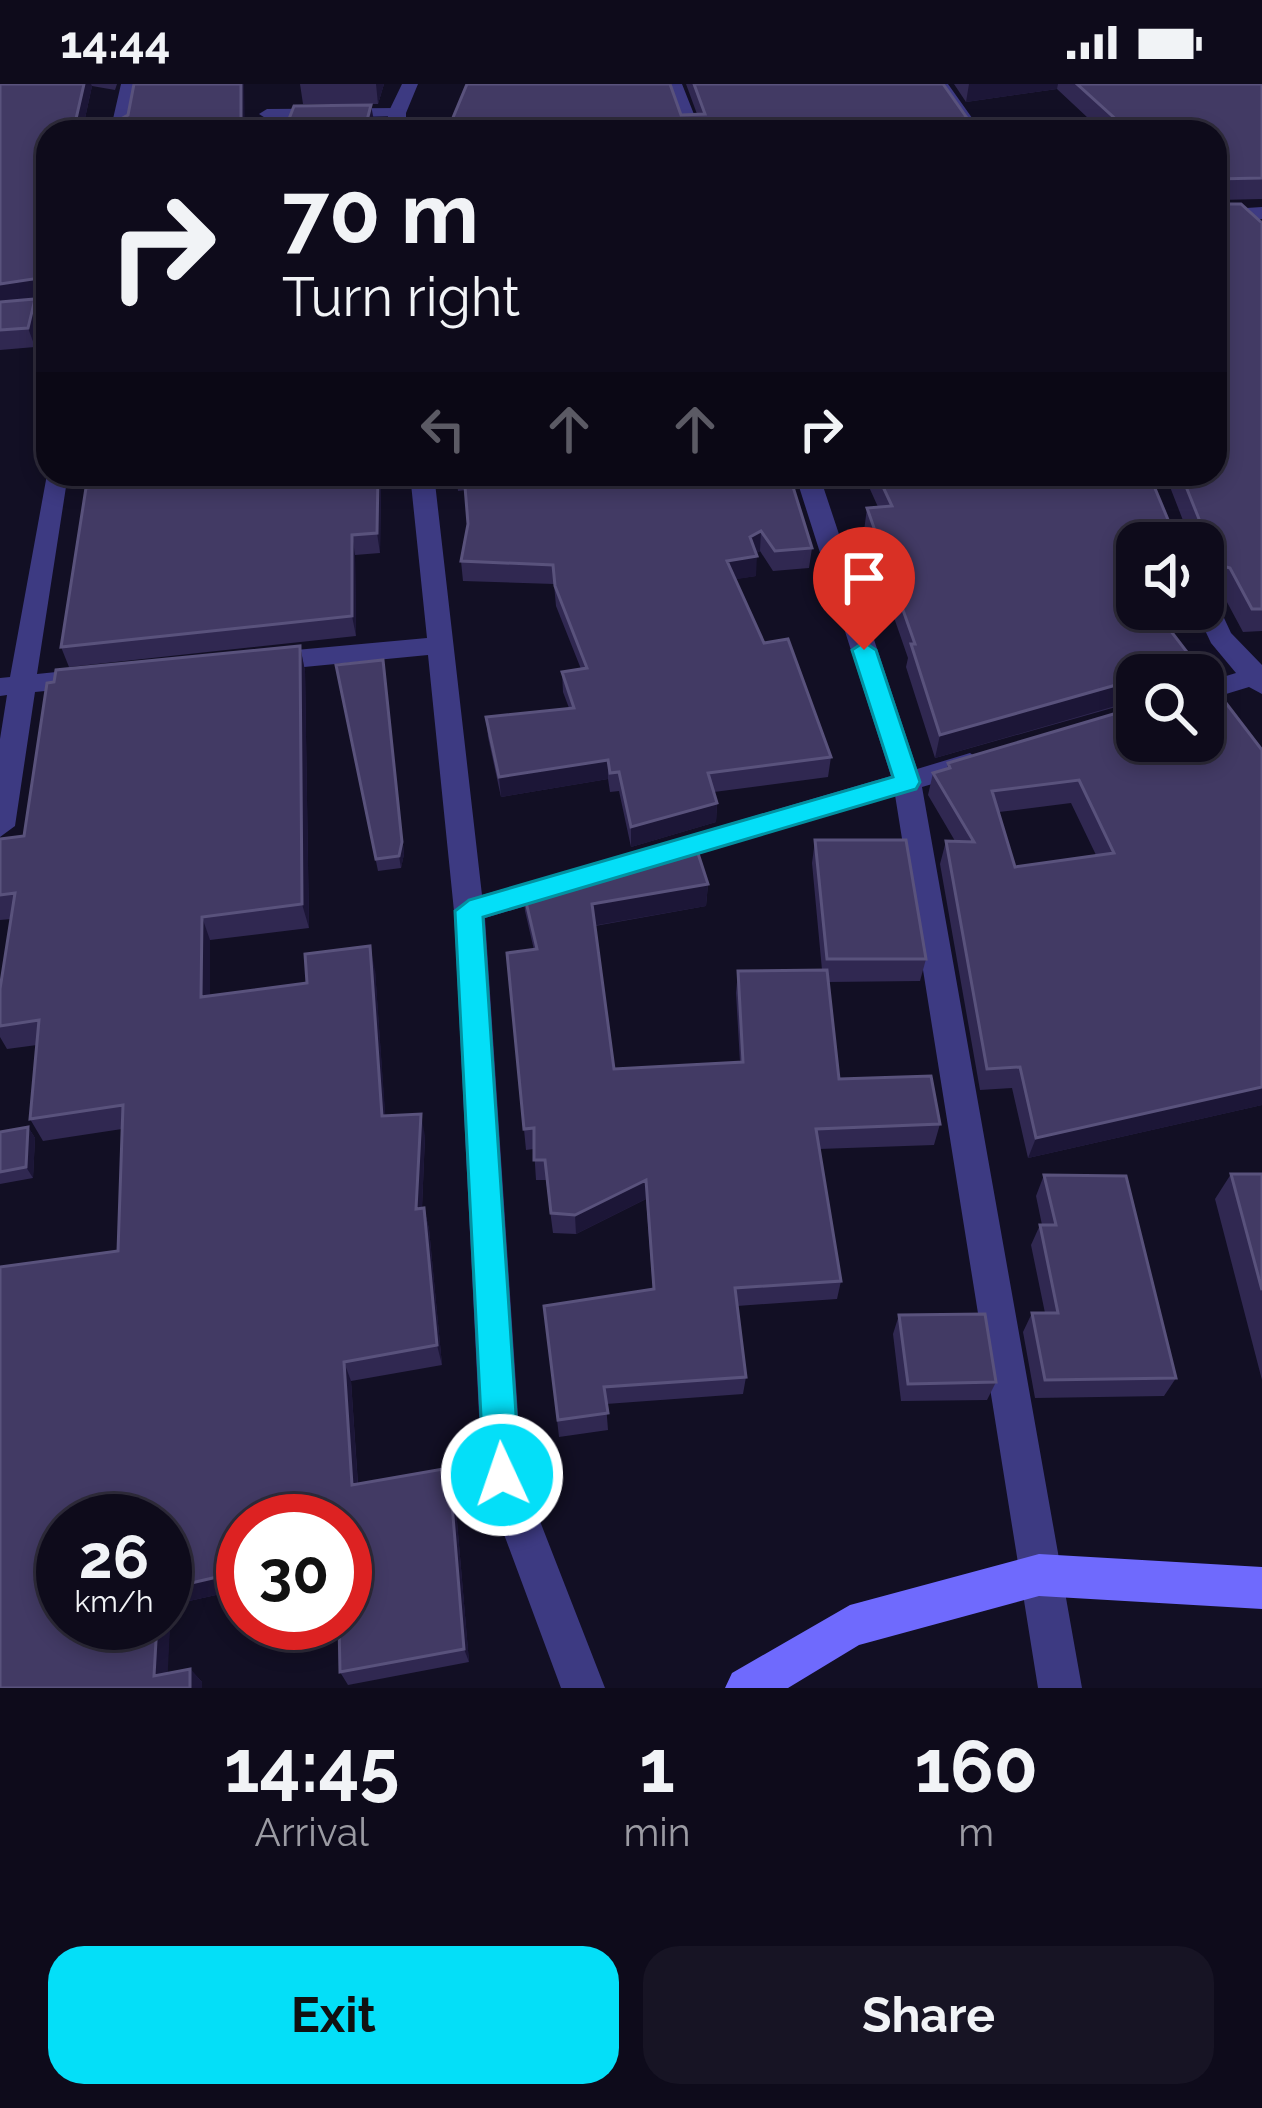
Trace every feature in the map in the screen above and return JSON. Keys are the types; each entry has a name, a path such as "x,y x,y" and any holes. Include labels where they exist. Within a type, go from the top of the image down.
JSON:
{"main road":[{"path":"747,1688 850,1626 1039,1575 1262,1588"}],"street":[{"path":"121,120 129,84"},
{"path":"398,120 410,84"},
{"path":"674,84 688,120"},
{"path":"940,84 965,120"},
{"path":"1227,215 1262,213"},
{"path":"0,311 36,308"},
{"path":"0,826 13,685 54,486"},
{"path":"423,486 469,911 502,1475 583,1688"},
{"path":"811,486 907,782 1060,1688"},
{"path":"1217,630 1260,678"},
{"path":"234,664 442,645"},
{"path":"13,685 118,675"},
{"path":"1224,687 1260,678"},
{"path":"469,911 991,757"}],"lane":[{"path":"268,113 368,120"}],"building":[{"path":"0,84 84,84 76,120 36,120 36,279 0,284"},
{"path":"134,84 241,84 241,120 121,120 128,115"},
{"path":"467,84 670,84 681,115 705,114 694,84 943,84 967,118 941,120 452,120"},
{"path":"1077,84 1262,84 1262,178 1227,179 1227,120 1117,120"},
{"path":"371,105 367,120 289,120 294,106"},
{"path":"1227,204 1241,204 1262,223 1262,609 1252,609 1230,568 1224,566 1224,522 1200,522 1186,486 1227,486"},
{"path":"35,299 28,328 0,330 0,302"},
{"path":"378,486 377,533 352,535 352,616 61,647 86,488"},
{"path":"465,486 793,486 812,548 775,551 761,531 750,537 757,556 727,561 764,643 788,639 831,757 708,773 717,803 631,827 619,772 610,773 608,760 499,777 486,717 574,708 562,672 587,668 555,586 553,565 461,561 468,524"},
{"path":"883,486 1154,486 1169,522 1116,522 1116,630 1170,630 1188,654 1116,654 1116,685 940,735 911,644 915,644 867,508 892,506"},
{"path":"300,646 302,904 202,917 201,997 307,983 305,954 370,946 382,1116 421,1114 416,1209 424,1208 437,1345 344,1362 352,1485 449,1468 464,1649 340,1672 340,1650 372,1650 372,1494 216,1494 216,1577 192,1583 192,1494 36,1494 36,1650 155,1650 154,1676 190,1669 190,1688 0,1688 0,1267 118,1251 123,1105 30,1119 39,1020 0,1026 0,989 15,893 0,895 0,839 24,836 47,683 54,682 56,670"},
{"path":"383,660 402,842 399,856 376,859 336,665"},
{"path":"1224,700 1262,750 1262,1087 1036,1138 1020,1067 987,1069 946,841 974,842 933,773 950,768 948,763 1116,713 1116,762 1224,762","holes":["1079,780 1114,853 1015,867 992,791"]},
{"path":"693,838 708,884 592,904 614,1069 743,1062 738,971 827,970 839,1079 931,1076 940,1124 816,1129 841,1281 735,1288 746,1377 604,1387 608,1413 558,1420 544,1306 654,1289 646,1180 575,1215 551,1213 545,1160 534,1160 534,1128 524,1129 507,953 537,949 523,889"},
{"path":"815,840 906,840 926,959 827,959"},
{"path":"28,1127 26,1167 0,1172 0,1132"},
{"path":"1231,1174 1262,1174 1262,1290"},
{"path":"1044,1175 1126,1176 1176,1378 1045,1380 1032,1313 1058,1313 1040,1225 1056,1225"},
{"path":"985,1314 996,1382 908,1384 899,1315"}],"route":[{"path":"502,1475 469,911 907,782 864,650"}]}
